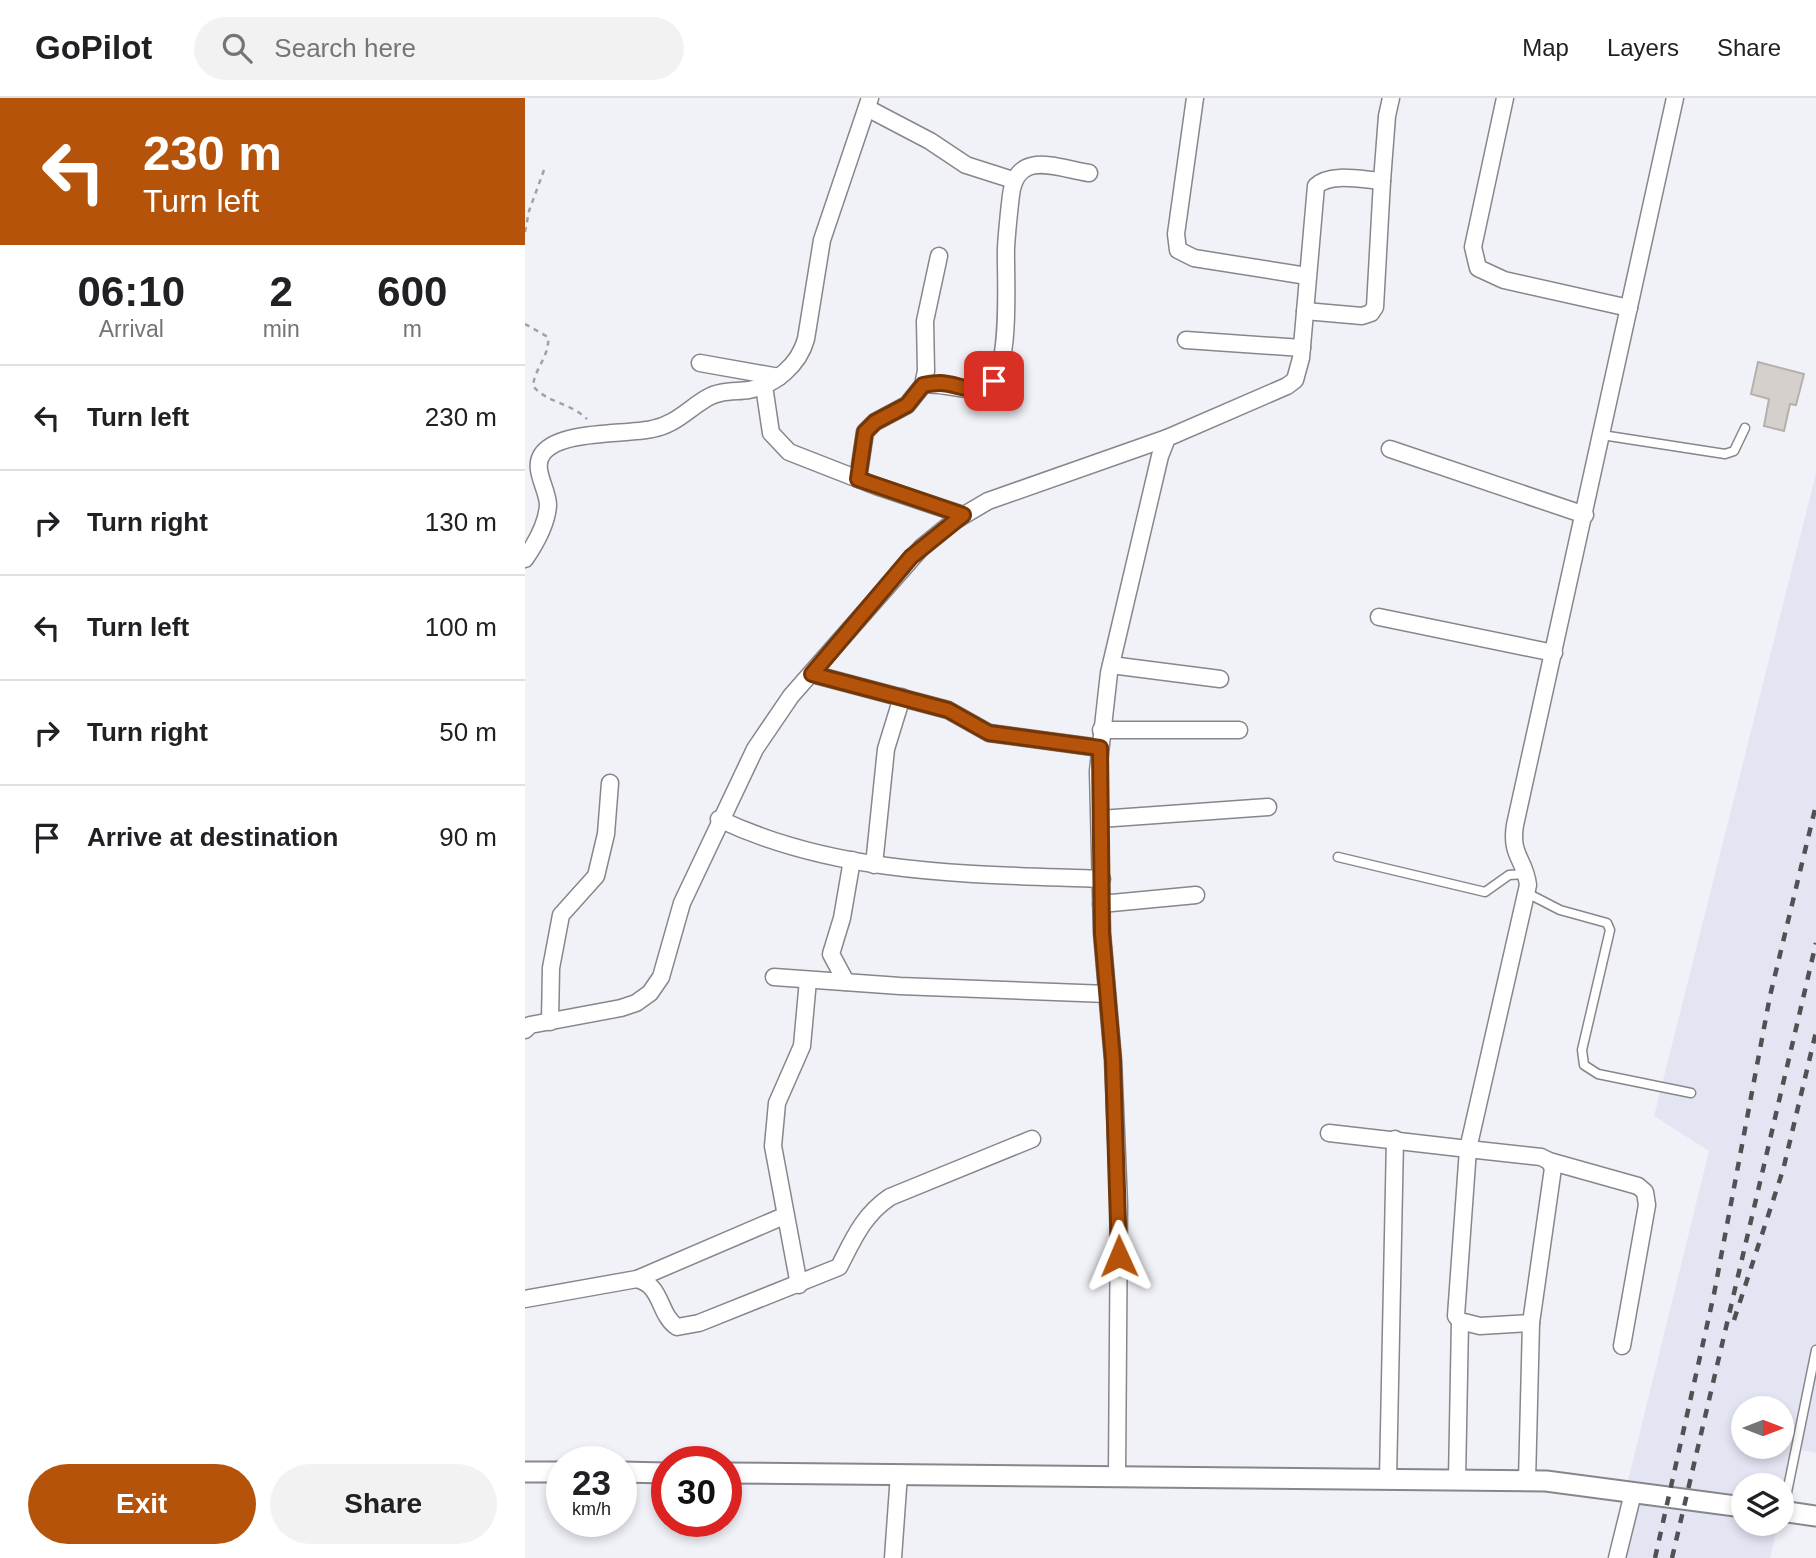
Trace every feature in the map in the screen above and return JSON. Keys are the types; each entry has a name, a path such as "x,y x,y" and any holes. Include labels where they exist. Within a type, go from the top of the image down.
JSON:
{"street":[{"path":"1195,98 1176,234 1178,250 1194,258 1307,276"},
{"path":"1305,311 1362,316 1375,307 1382,181 1391,98"},
{"path":"1505,98 1473,247 1478,268 1504,279 1629,309"},
{"path":"1457,1480 1460,1321 1456,1306 1468,1149 1527,893 1527,874 1512,842 1675,98"},
{"path":"525,559 542,530 548,508 540,473 542,454 561,443 653,429 673,422 715,394 764,386 792,365 804,346 822,240 869,103 966,165 1013,180"},
{"path":"923,385 940,383 979,390 989,387 994,381 1005,339 1006,241 1013,180 1020,169 1032,165 1089,173"},
{"path":"527,1026 621,1008 636,1003 650,993 661,977 682,903 719,819 765,733 911,557 963,515 1027,486 1167,438 1287,386 1295,380 1302,348 1316,186 1322,180 1332,179 1382,181"},
{"path":"858,479 865,432 875,422 907,405 923,385 926,371 925,321 939,257"},
{"path":"1186,340 1302,348"},
{"path":"700,363 779,376"},
{"path":"764,386 768,420 777,443 804,459 963,515"},
{"path":"1117,1476 1119,1206 1101,904 1103,879 1100,748 1111,665 1160,456 1167,438"},
{"path":"1390,449 1585,515"},
{"path":"1379,617 1554,653"},
{"path":"1111,665 1220,679"},
{"path":"812,674 948,710 989,733 1100,748"},
{"path":"874,865 886,748 902,697"},
{"path":"1101,730 1239,730"},
{"path":"550,1022 551,968 561,915 596,876 606,834 610,783"},
{"path":"1100,819 1268,807"},
{"path":"719,819 777,844 874,865 913,871 1103,879"},
{"path":"846,982 831,954 842,918 852,860"},
{"path":"1101,904 1196,895"},
{"path":"774,977 1107,994"},
{"path":"799,1285 773,1146 774,1121 782,1087 801,1046 808,980"},
{"path":"1329,1133 1395,1139 1549,1161 1638,1186 1645,1192 1645,1218 1622,1346"},
{"path":"637,1279 648,1282 655,1290 669,1321 677,1327 699,1323 839,1267 846,1248 864,1220 874,1208 890,1197 1032,1139"},
{"path":"1388,1479 1395,1139"},
{"path":"1527,1481 1531,1323 1553,1168 1549,1161"},
{"path":"525,1299 637,1279 785,1216"},
{"path":"1460,1321 1481,1326 1531,1323"},
{"path":"525,1472 546,1472"},
{"path":"742,1473 1527,1481 1731,1505"},
{"path":"894,1558 899,1474"},
{"path":"1617,1558 1633,1493"},
{"path":"1794,1513 1816,1516"}],"lane":[{"path":"1602,435 1725,454 1734,451 1745,428"},
{"path":"1338,857 1485,892 1509,875 1527,874"},
{"path":"1527,893 1560,910 1598,918 1607,923 1610,930 1582,1050 1584,1065 1598,1074 1691,1093"},
{"path":"1790,1473 1816,1350"}],"path":[{"path":"525,232 529,211 544,170"},
{"path":"525,324 548,337 549,346 534,374 533,386 541,395 572,407 583,415 600,435"}],"shaded area":[{"path":"1816,473 1816,1453 1796,1449 1794,1458 1794,1396 1731,1396 1731,1460 1794,1460 1791,1473 1731,1473 1731,1536 1775,1536 1770,1558 1609,1558 1709,1151 1654,1116"}],"building":[{"path":"1758,362 1804,374 1796,405 1790,404 1784,431 1764,426 1769,399 1751,394"}],"railway":[{"path":"1655,1558 1714,1294 1770,996 1816,805"},
{"path":"1672,1558 1816,943"},
{"path":"1734,1320 1783,1170 1816,1032"}],"route":[{"path":"994,381 989,387 979,390 940,383 923,385 907,405 875,422 865,432 860,446 858,479 963,515 941,530 911,557 812,674 948,710 966,723 989,733 1100,748 1098,771 1103,879 1102,933 1113,1060 1119,1256"}]}
